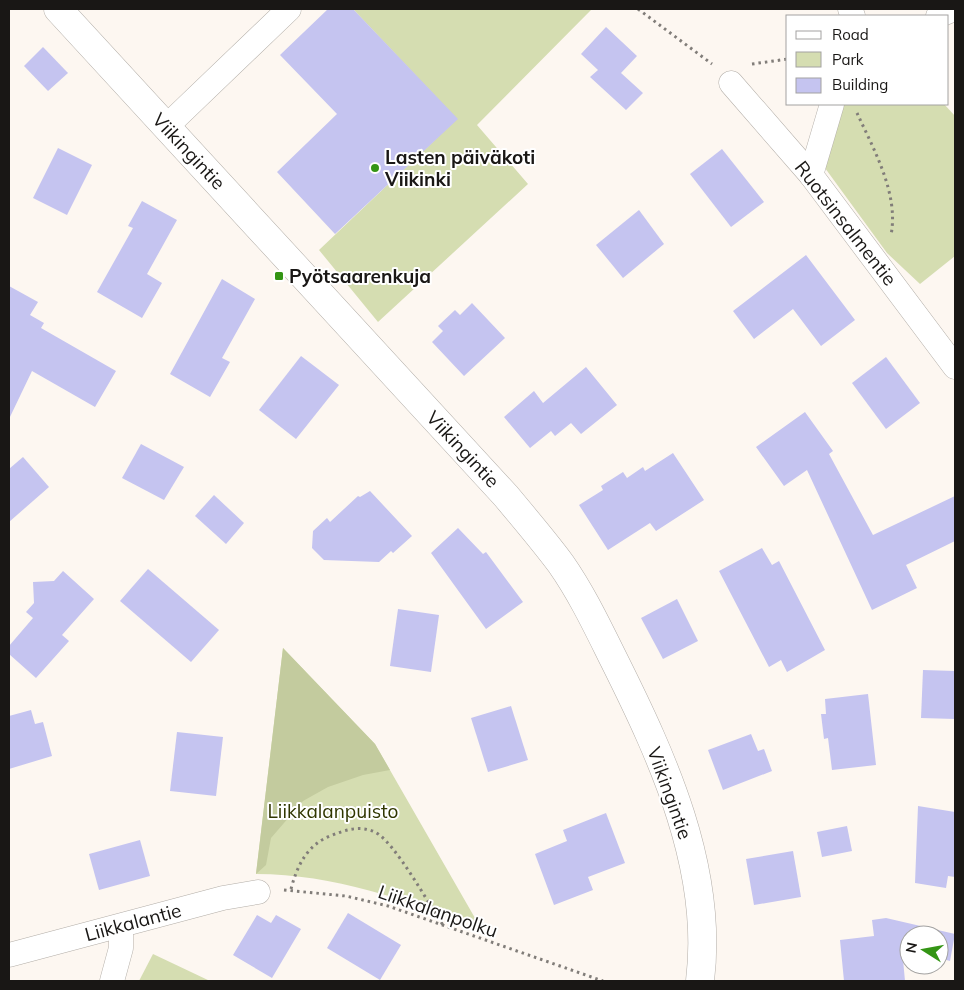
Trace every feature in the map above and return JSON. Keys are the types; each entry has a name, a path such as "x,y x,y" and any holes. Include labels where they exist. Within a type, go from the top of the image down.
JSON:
{"street":[{"name":"Viikingintie","path":"58,9 506,496 562,565 589,610 626,685 664,770 691,851 701,917 700,981"},
{"path":"167,126 289,9"},
{"path":"940,15 954,9"},
{"name":"Ruotsinsalmentie","path":"732,84 810,175 955,366"},
{"path":"810,175 832,105"},
{"name":"Liikkalantie","path":"9,955 223,898 258,892"},
{"path":"112,981 121,948 121,926"}],"path":[{"path":"638,9 720,69 732,84"},
{"path":"853,105 881,165 894,218 884,270"},
{"path":"291,889 304,856 321,840 342,831 357,828 376,833 394,851 443,926"},
{"name":"Liikkalanpolku","path":"258,892 291,889 346,896 388,906 604,981"}],"green space":[{"path":"353,9 592,9 477,125 528,184 378,322 319,250 457,119"},
{"path":"844,105 945,105 955,116 955,256 920,284 887,253 825,168"},
{"name":"Liikkalanpuisto","path":"283,648 375,744 479,925 369,890 314,879 256,874"},
{"path":"283,648 375,744 390,770 363,775 328,787 303,801 271,838 266,865 256,874"},
{"path":"153,954 210,981 139,981"}],"building":[{"path":"328,9 353,9 458,119 335,234 277,172 337,114 280,55"},
{"path":"606,27 637,56 621,73 643,93 626,110 590,77 598,70 581,54"},
{"path":"43,47 68,73 48,91 24,66"},
{"path":"58,148 92,165 67,215 33,198"},
{"path":"722,149 764,202 731,227 690,174"},
{"path":"142,201 177,220 147,274 162,283 142,318 97,292 133,228 128,226"},
{"path":"639,210 664,244 623,278 596,245"},
{"path":"806,255 855,320 821,346 793,309 754,339 733,311"},
{"path":"222,279 255,299 222,358 230,362 210,397 170,374"},
{"path":"9,286 38,302 30,315 44,323 41,328 116,371 95,407 32,371 9,419"},
{"path":"472,303 505,338 464,376 432,342 443,331 438,326 455,310 460,315"},
{"path":"301,356 339,385 296,439 259,410"},
{"path":"886,357 920,403 886,429 852,383"},
{"path":"586,367 617,405 581,434 571,423 555,436 551,431 530,448 504,417 534,391 543,403"},
{"path":"805,412 833,451 829,454 873,535 955,496 955,541 906,565 917,588 872,610 807,470 784,486 756,447"},
{"path":"141,444 184,467 164,500 122,478"},
{"path":"673,453 704,500 656,531 650,523 608,550 579,505 603,490 601,486 623,472 627,478 643,467 645,471"},
{"path":"23,457 49,487 9,522 9,469"},
{"path":"370,491 412,536 393,553 391,551 379,562 324,560 312,548 313,531 327,518 330,522 358,496 360,497"},
{"path":"214,495 244,523 226,544 195,516"},
{"path":"458,528 483,554 486,552 523,602 486,629 431,553"},
{"path":"762,548 772,565 779,561 825,650 787,672 781,660 769,667 719,571"},
{"path":"148,569 219,630 191,662 120,601"},
{"path":"63,571 94,599 62,635 69,641 36,678 9,654 9,646 33,618 26,612 34,603 33,582 54,581"},
{"path":"677,599 698,641 663,659 641,618"},
{"path":"398,609 439,615 431,672 390,666"},
{"path":"923,670 955,671 955,719 921,718"},
{"path":"868,694 876,765 832,770 828,738 824,739 821,714 826,714 825,699"},
{"path":"511,706 528,760 488,772 471,718"},
{"path":"31,710 35,724 43,722 52,756 9,769 9,716"},
{"path":"177,732 223,737 216,796 170,791"},
{"path":"751,734 758,751 764,749 772,771 723,790 708,750"},
{"path":"918,806 955,812 955,877 948,876 946,888 915,883"},
{"path":"606,813 625,863 588,877 593,890 554,905 535,854 567,841 563,830"},
{"path":"847,826 852,851 822,857 817,832"},
{"path":"140,840 150,876 99,890 89,854"},
{"path":"793,851 801,897 754,905 746,859"},
{"path":"348,913 401,945 380,980 327,948"},
{"path":"257,915 271,923 276,915 301,929 272,978 233,955"},
{"path":"886,918 916,925 899,925 899,975 904,975 905,981 844,981 840,940 874,936 872,920"},
{"path":"949,933 955,934 949,961"}],"place":[{"name":"Lasten päiväkoti Viikinki","path":"375,168"},
{"name":"Pyötsaarenkuja","path":"279,276"}]}
